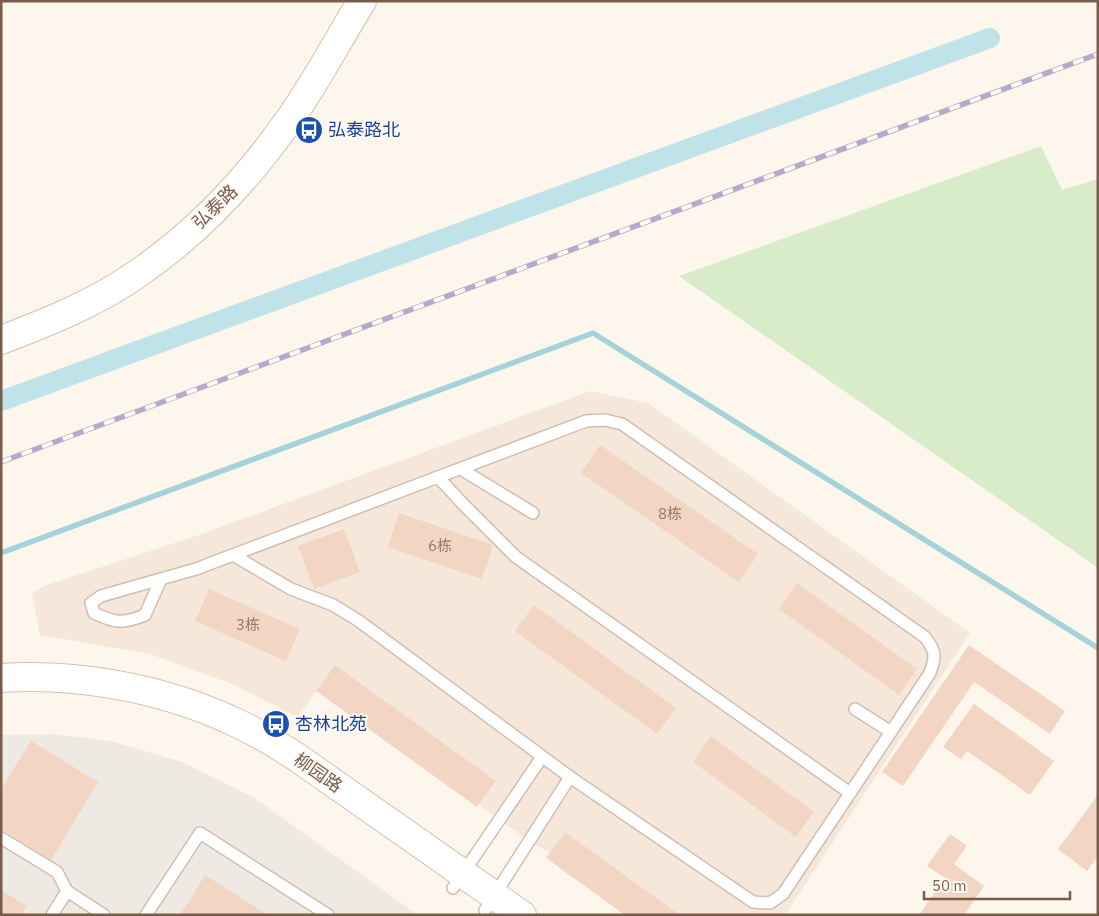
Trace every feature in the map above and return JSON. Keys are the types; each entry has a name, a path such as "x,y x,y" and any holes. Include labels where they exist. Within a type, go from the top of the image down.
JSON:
{"street":[{"name":"弘泰路","path":"1,340 45,323 104,295 137,274 206,218 246,176 285,126 362,1"},
{"name":"柳园路","path":"1,678 47,677 90,680 192,704 229,719 262,735 295,756 491,906 522,915"},
{"name":"柳园路","path":"1,695 38,693 89,698 186,720 224,734 261,753 458,881"}],"lane":[{"path":"161,579 144,615 129,622 109,620 94,613 91,603 101,596 196,569 586,421 605,420 622,424 916,632 933,647 935,661 930,673 783,894 770,903 753,902 570,777 359,621 333,606 291,589 233,555"},
{"path":"461,468 533,513"},
{"path":"438,477 516,557 850,793"},
{"path":"855,709 891,732"},
{"path":"458,881 542,757"},
{"path":"491,906 570,777"},
{"path":"146,915 200,833 328,915"},
{"path":"1,838 57,872 67,891 104,915"},
{"path":"52,915 67,891"}],"shaded area":[{"name":"杏林北苑","path":"590,391 648,403 970,633 785,915 680,915 565,832 550,853 529,841 479,805 496,781 335,665 297,717 232,684 150,654 40,635 32,593 47,585 196,536"},
{"path":"53,734 111,741 182,762 253,797 418,915 1,915 1,735"}],"green space":[{"path":"1041,146 1062,190 1098,179 1098,568 679,276"}],"building":[{"path":"600,445 758,554 739,582 581,473"},
{"path":"399,513 493,545 482,579 388,547"},
{"path":"344,529 360,572 314,589 298,546"},
{"path":"797,583 917,669 899,695 779,609"},
{"path":"209,589 300,629 286,661 195,621"},
{"path":"534,605 676,708 657,734 515,631"},
{"path":"969,645 1065,711 1050,734 974,682 903,786 882,772"},
{"path":"335,665 496,781 477,807 316,691"},
{"path":"974,704 1054,761 1030,795 967,751 961,759 943,747"},
{"path":"711,736 814,812 796,837 693,762"},
{"path":"31,741 98,782 51,860 1,829 1,789"},
{"path":"1098,795 1098,856 1087,871 1058,849"},
{"path":"565,832 680,915 625,915 546,858"},
{"path":"950,834 967,846 954,864 984,886 964,915 919,915 945,878 927,866"},
{"path":"205,875 268,915 180,915"},
{"path":"1,890 27,906 21,915 1,915"}],"waterway":[{"path":"1,401 990,38"},
{"path":"1,553 593,333 1098,648"}],"railway":[{"path":"1,462 1098,54"}],"place":[{"name":"弘泰路北","path":"309,130"},
{"name":"杏林北苑","path":"276,724"}]}
